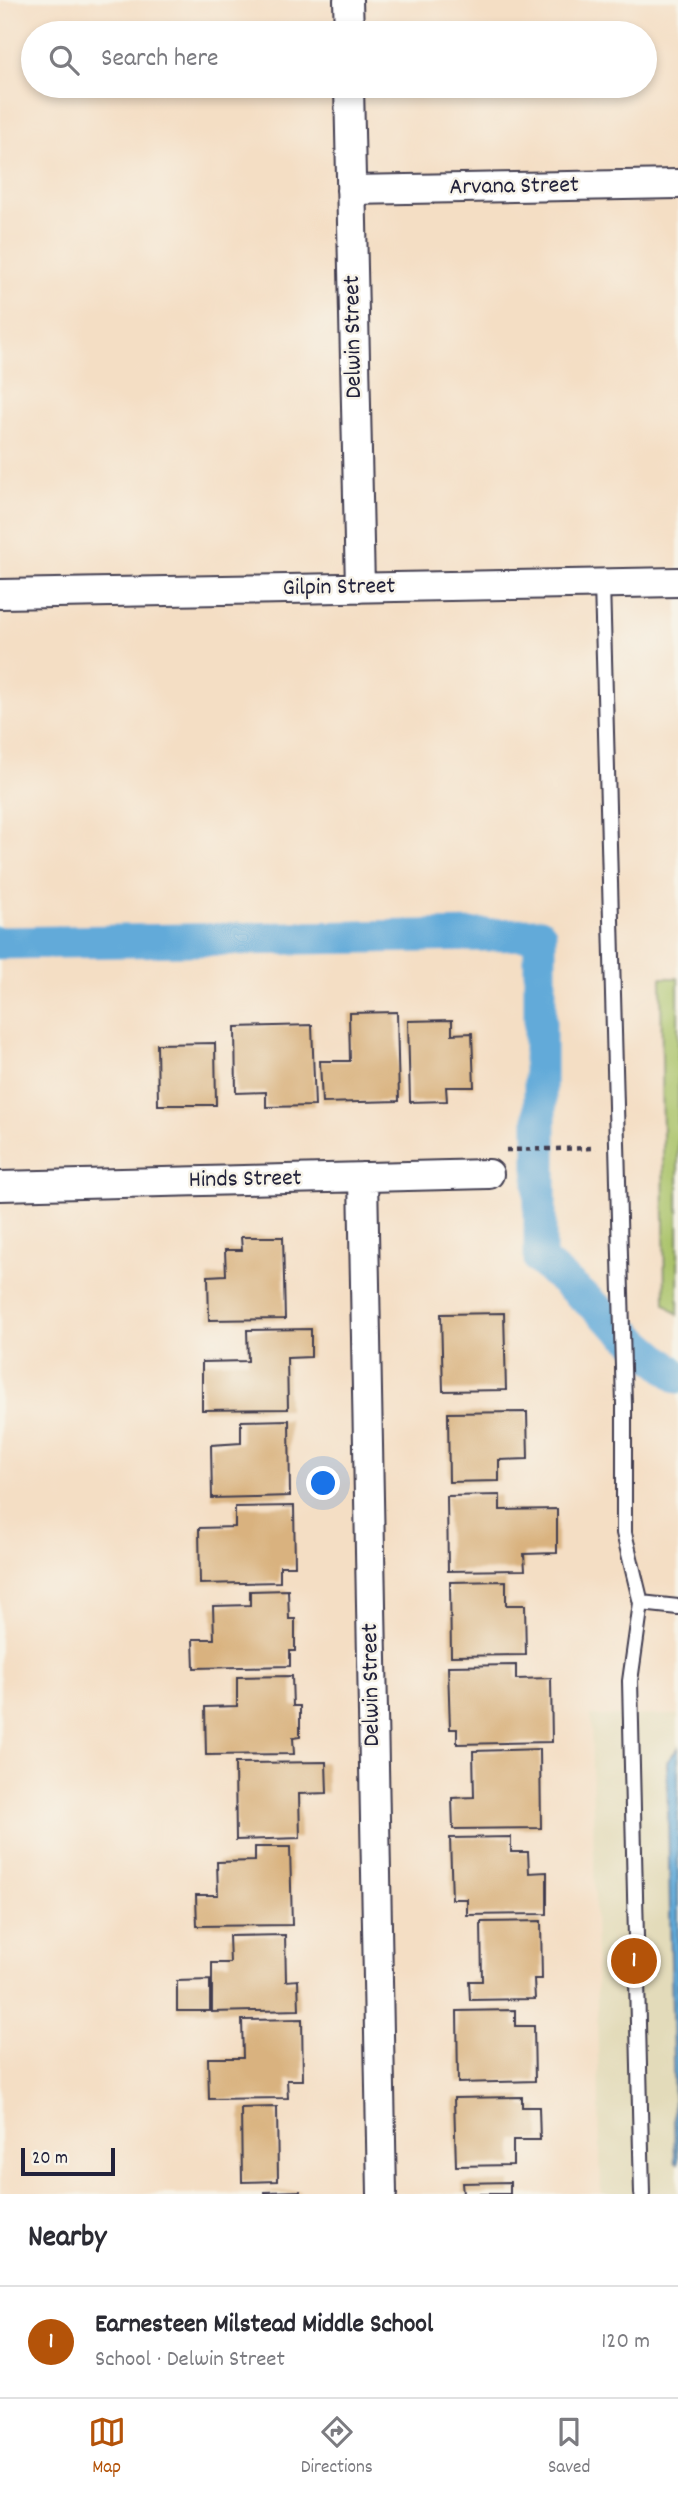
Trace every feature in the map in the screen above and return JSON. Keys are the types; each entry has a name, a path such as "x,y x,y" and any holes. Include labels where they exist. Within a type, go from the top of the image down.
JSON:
{"street":[{"path":"348,0 349,21"},
{"name":"Delwin Street","path":"349,98 360,588"},
{"name":"Arvana Street","path":"351,190 678,184"},
{"name":"Gilpin Street","path":"0,594 678,582"},
{"name":"Hinds Street","path":"0,1186 489,1174"},
{"name":"Delwin Street","path":"363,1177 382,2194"}],"lane":[{"path":"602,583 624,1405 624,1533 641,1603 630,1681 642,2194"},
{"path":"641,1603 678,1607"}],"path":[{"path":"516,1149 567,1148"}],"shaded area":[{"path":"678,1715 678,1748 667,1762 675,2161 678,2163 678,2194 601,2194 591,1716"}],"green space":[{"path":"661,978 678,978 678,1315 665,1303"}],"water":[{"path":"678,1748 678,2163 675,2161 667,1762"}],"building":[{"path":"397,1012 399,1101 322,1103 320,1061 350,1061 349,1013"},
{"path":"452,1020 452,1034 472,1033 474,1087 446,1087 447,1101 410,1102 408,1021"},
{"path":"312,1025 315,1106 266,1107 266,1092 236,1093 235,1027"},
{"path":"215,1043 216,1105 158,1105 157,1044"},
{"path":"241,1237 283,1237 285,1319 209,1320 208,1276 226,1275 225,1250 242,1250"},
{"path":"504,1313 506,1390 443,1391 441,1314"},
{"path":"311,1329 311,1357 287,1358 288,1409 202,1410 202,1362 248,1361 247,1330"},
{"path":"527,1412 528,1459 499,1460 499,1481 449,1482 448,1413"},
{"path":"289,1420 290,1496 212,1498 211,1445 241,1443 241,1421"},
{"path":"500,1495 500,1510 557,1509 557,1553 524,1554 525,1570 448,1571 447,1496"},
{"path":"294,1506 295,1566 280,1566 280,1582 200,1584 199,1528 235,1527 235,1507"},
{"path":"506,1581 506,1605 525,1605 526,1655 451,1656 450,1582"},
{"path":"288,1590 289,1619 295,1619 295,1651 290,1651 290,1666 194,1668 193,1639 214,1639 213,1606 250,1605 250,1591"},
{"path":"516,1665 516,1679 551,1678 552,1742 457,1744 457,1729 450,1729 448,1666"},
{"path":"292,1676 293,1706 300,1706 300,1737 293,1738 294,1754 206,1755 205,1707 237,1706 237,1677"},
{"path":"540,1749 541,1828 453,1829 452,1798 474,1797 473,1751"},
{"path":"326,1762 327,1793 299,1794 300,1838 236,1840 235,1763"},
{"path":"511,1837 511,1852 528,1852 529,1873 547,1872 547,1914 467,1915 467,1899 452,1899 450,1838"},
{"path":"255,1847 290,1847 292,1925 197,1926 196,1895 218,1895 217,1862 255,1861"},
{"path":"541,1921 542,1979 534,1979 535,1999 470,2000 469,1981 482,1981 481,1922"},
{"path":"285,1935 286,1981 298,1980 299,2010 212,2012 212,1963 230,1963 229,1936"},
{"path":"210,1980 210,2011 177,2011 177,1981"},
{"path":"515,2010 515,2026 534,2026 535,2081 458,2083 457,2011"},
{"path":"302,2019 303,2080 287,2080 288,2098 209,2099 208,2058 243,2058 242,2020"},
{"path":"522,2097 522,2107 539,2107 540,2140 513,2140 513,2165 456,2166 454,2098"},
{"path":"277,2107 278,2181 242,2182 241,2108"},
{"path":"510,2182 510,2194 463,2194 462,2183"},
{"path":"300,2191 300,2194 265,2194 265,2192"}],"waterway":[{"path":"0,943 540,934 540,1260 678,1377"}],"place":[{"name":"Earnesteen Milstead Middle School","path":"634,1961"}]}
